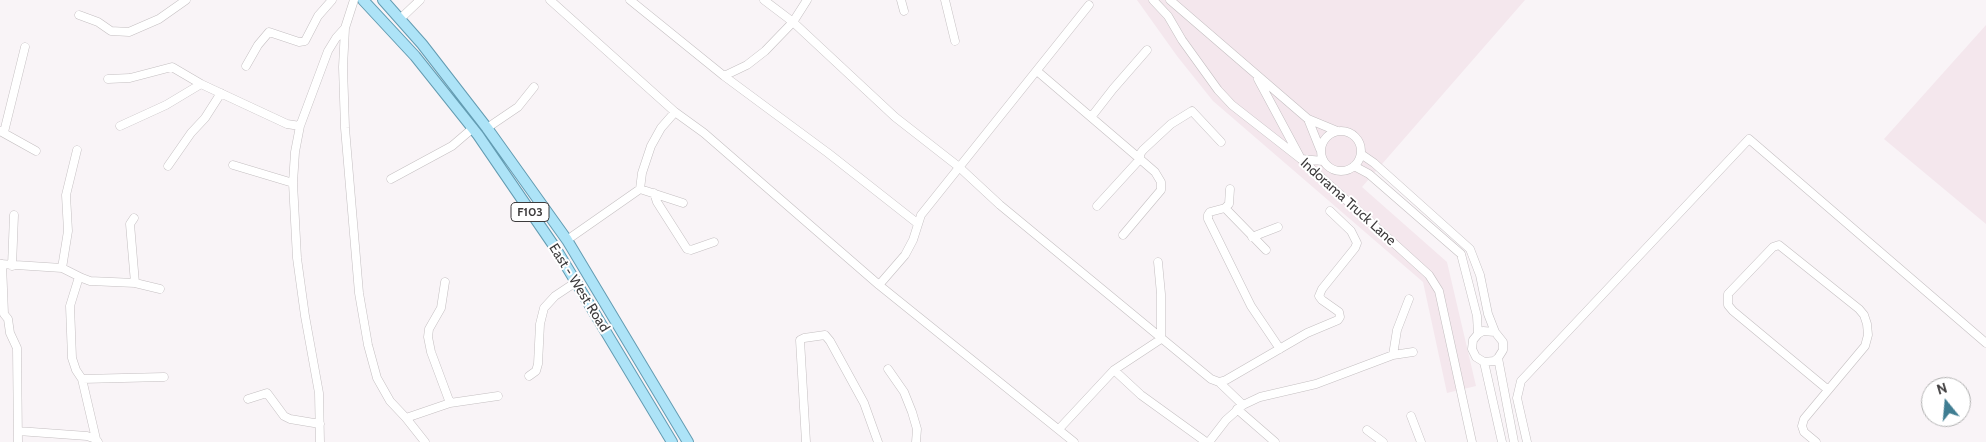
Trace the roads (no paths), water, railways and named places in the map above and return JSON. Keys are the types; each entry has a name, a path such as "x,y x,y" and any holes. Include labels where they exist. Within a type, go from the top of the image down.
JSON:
{"main road":[{"name":"East - West Road","path":"363,0 415,56 473,128 576,282 672,442"},
{"name":"East - West Road","path":"383,0 422,44 487,128 567,240 688,442"}],"street":[{"path":"170,0 176,7"},
{"path":"79,15 98,22 111,31 129,32 159,19 186,0"},
{"path":"246,66 258,45 269,32 299,42 305,41 318,16 332,0"},
{"path":"354,0 346,28 343,67 345,128 359,294 368,345 377,378 390,401 425,442"},
{"path":"400,19 420,0"},
{"path":"550,0 675,112 704,133 879,285 1074,442"},
{"path":"630,0 724,76 828,153 917,223"},
{"path":"764,0 793,22 896,117 959,167 1000,204 1211,380 1219,382 1233,377 1307,333 1338,320 1340,317 1339,312 1319,296 1322,289 1357,243 1351,231 1330,211"},
{"path":"724,76 747,64 765,51 793,22 806,0"},
{"path":"901,0 904,11"},
{"path":"945,0 955,41"},
{"name":"Indorama Truck Lane","path":"1153,0 1168,16 1182,40 1218,90 1232,105 1301,159 1429,275 1439,291 1472,442"},
{"path":"1170,0 1308,119 1337,131 1348,132 1356,138 1360,144 1361,154 1354,166 1349,170 1337,171 1326,166 1308,119"},
{"path":"879,285 913,240 917,223 959,167 1038,71 1089,5"},
{"path":"320,442 319,393 305,316 298,258 293,183 295,152 300,126 328,50 346,28"},
{"path":"25,47 2,131 36,152"},
{"path":"1092,116 1113,88 1147,50"},
{"path":"108,78 130,78 169,66 201,84 287,124 300,126"},
{"path":"1038,71 1155,172 1162,186 1161,190 1123,235"},
{"path":"1255,74 1301,159 1323,161"},
{"path":"120,126 166,105 201,84"},
{"path":"487,128 518,107 534,87"},
{"path":"168,166 221,93"},
{"path":"1097,206 1140,159 1140,154 1155,138 1171,124 1192,111 1221,142"},
{"path":"567,240 640,189 642,173 651,146 661,128 675,112"},
{"path":"391,179 452,146 473,128"},
{"path":"1320,149 1326,137 1337,131"},
{"path":"1527,442 1517,398 1521,381 1749,138 1986,343"},
{"path":"62,268 68,231 66,195 77,150"},
{"path":"1361,154 1374,163 1470,249 1480,275 1488,314 1495,332 1501,338 1504,346 1498,358 1494,361 1484,362 1476,357 1472,349 1473,340 1478,334 1489,331 1495,332"},
{"path":"233,165 293,183"},
{"path":"1354,166 1369,174 1461,254 1477,316 1478,334"},
{"path":"640,189 683,203"},
{"path":"1230,189 1229,204 1225,208 1210,212 1208,219 1251,306 1280,350"},
{"path":"654,193 687,249 691,250 714,242"},
{"path":"1225,208 1266,250"},
{"path":"12,266 14,215"},
{"path":"134,218 130,224 135,283"},
{"path":"1252,237 1278,227"},
{"path":"1816,442 1804,432 1802,426 1804,419 1827,389 1865,346 1868,335 1864,315 1779,245 1773,247 1728,294 1728,305 1827,389"},
{"path":"1158,262 1161,294 1161,340"},
{"path":"18,442 18,348 10,332 8,319 2,314 1,264 62,268 90,280 135,283 160,289"},
{"path":"79,276 72,298 70,324 73,364 82,379 97,440"},
{"path":"445,282 441,308 431,325 428,337 431,352 450,402"},
{"path":"529,376 536,371 538,364 540,324 544,308 555,296 576,282"},
{"path":"1393,355 1397,330 1409,299"},
{"path":"806,442 800,340 825,335 864,403 878,442"},
{"path":"1058,429 1114,370 1161,340"},
{"path":"1114,370 1141,395 1208,442 1226,420 1240,407 1260,397 1334,378 1393,355 1413,352"},
{"path":"1498,358 1514,442"},
{"path":"1484,362 1502,442"},
{"path":"888,369 904,392 912,412 917,429 916,442"},
{"path":"82,379 164,377"},
{"path":"1219,382 1240,407 1275,442"},
{"path":"248,399 267,393 284,416 290,419 320,424"},
{"path":"406,418 450,402 498,396"},
{"path":"1411,416 1421,442"},
{"path":"1367,430 1383,442"},
{"path":"18,431 87,436 97,440"}]}
